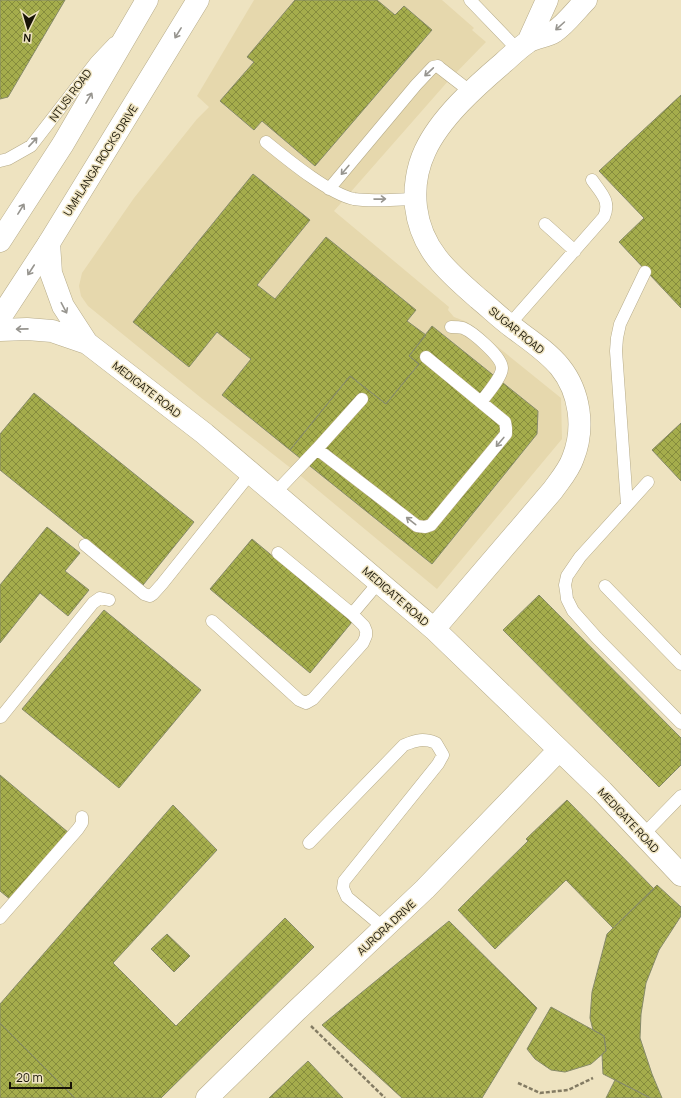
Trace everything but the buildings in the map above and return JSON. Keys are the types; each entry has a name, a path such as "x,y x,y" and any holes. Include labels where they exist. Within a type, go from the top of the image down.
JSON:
{"street":[{"path":"0,241 63,144 147,0"},
{"name":"UMHLANGA ROCKS DRIVE","path":"0,318 49,243 198,0"},
{"name":"SUGAR ROAD","path":"523,46 547,0"},
{"name":"SUGAR ROAD","path":"434,629 553,490 564,475 573,459 578,445 580,417 575,392 560,366 459,282 438,260 423,237 417,215 415,199 419,166 434,135 471,92 523,46 554,32 586,0"},
{"name":"MEDIGATE ROAD","path":"49,243 51,273 63,306 87,343"},
{"name":"MEDIGATE ROAD","path":"0,330 27,329 52,331 87,343 205,434 250,474 275,493 434,629 602,791 681,875"},
{"name":"AURORA DRIVE","path":"207,1098 296,1011 426,889 559,750"}],"lane":[{"path":"477,2 523,46"},
{"name":"NTUSI ROAD","path":"0,161 8,159 31,146 96,62 135,21"},
{"path":"329,189 416,85 433,67 438,66 471,92"},
{"path":"266,142 329,189 353,198 415,199"},
{"path":"509,325 604,217 607,204 592,180"},
{"path":"546,224 575,251"},
{"path":"626,505 616,351 617,338 620,324 645,272"},
{"path":"451,327 464,328 496,355 501,362 501,374 481,402"},
{"path":"317,449 417,526 425,527 431,525 506,434 506,428 504,422 426,357"},
{"path":"275,493 362,399"},
{"path":"85,545 144,594 150,596 162,584 250,474"},
{"path":"648,482 580,557 567,576 565,585 567,599 573,611 597,638 681,723"},
{"path":"212,622 299,700 306,703 313,699 363,643 366,636 366,630 352,614 278,553"},
{"path":"352,614 379,582"},
{"path":"605,586 679,658"},
{"path":"0,716 1,717 93,603 100,598 109,600"},
{"path":"309,843 404,745 415,740 426,739 436,743 443,755 438,764 344,881 343,888 347,897 384,928"},
{"path":"643,835 681,796"},
{"path":"0,918 78,829 82,823 82,817"}],"path":[{"path":"296,1011 385,1098"},
{"path":"518,1082 540,1093 568,1090 593,1078"}],"shaded area":[{"path":"254,0 442,0 474,28 472,30 486,42 449,80 334,211 449,307 448,310 454,317 467,322 561,398 562,439 437,589 302,477 88,306 81,296 79,286 82,273 134,198 197,119 209,107 197,96"}]}
